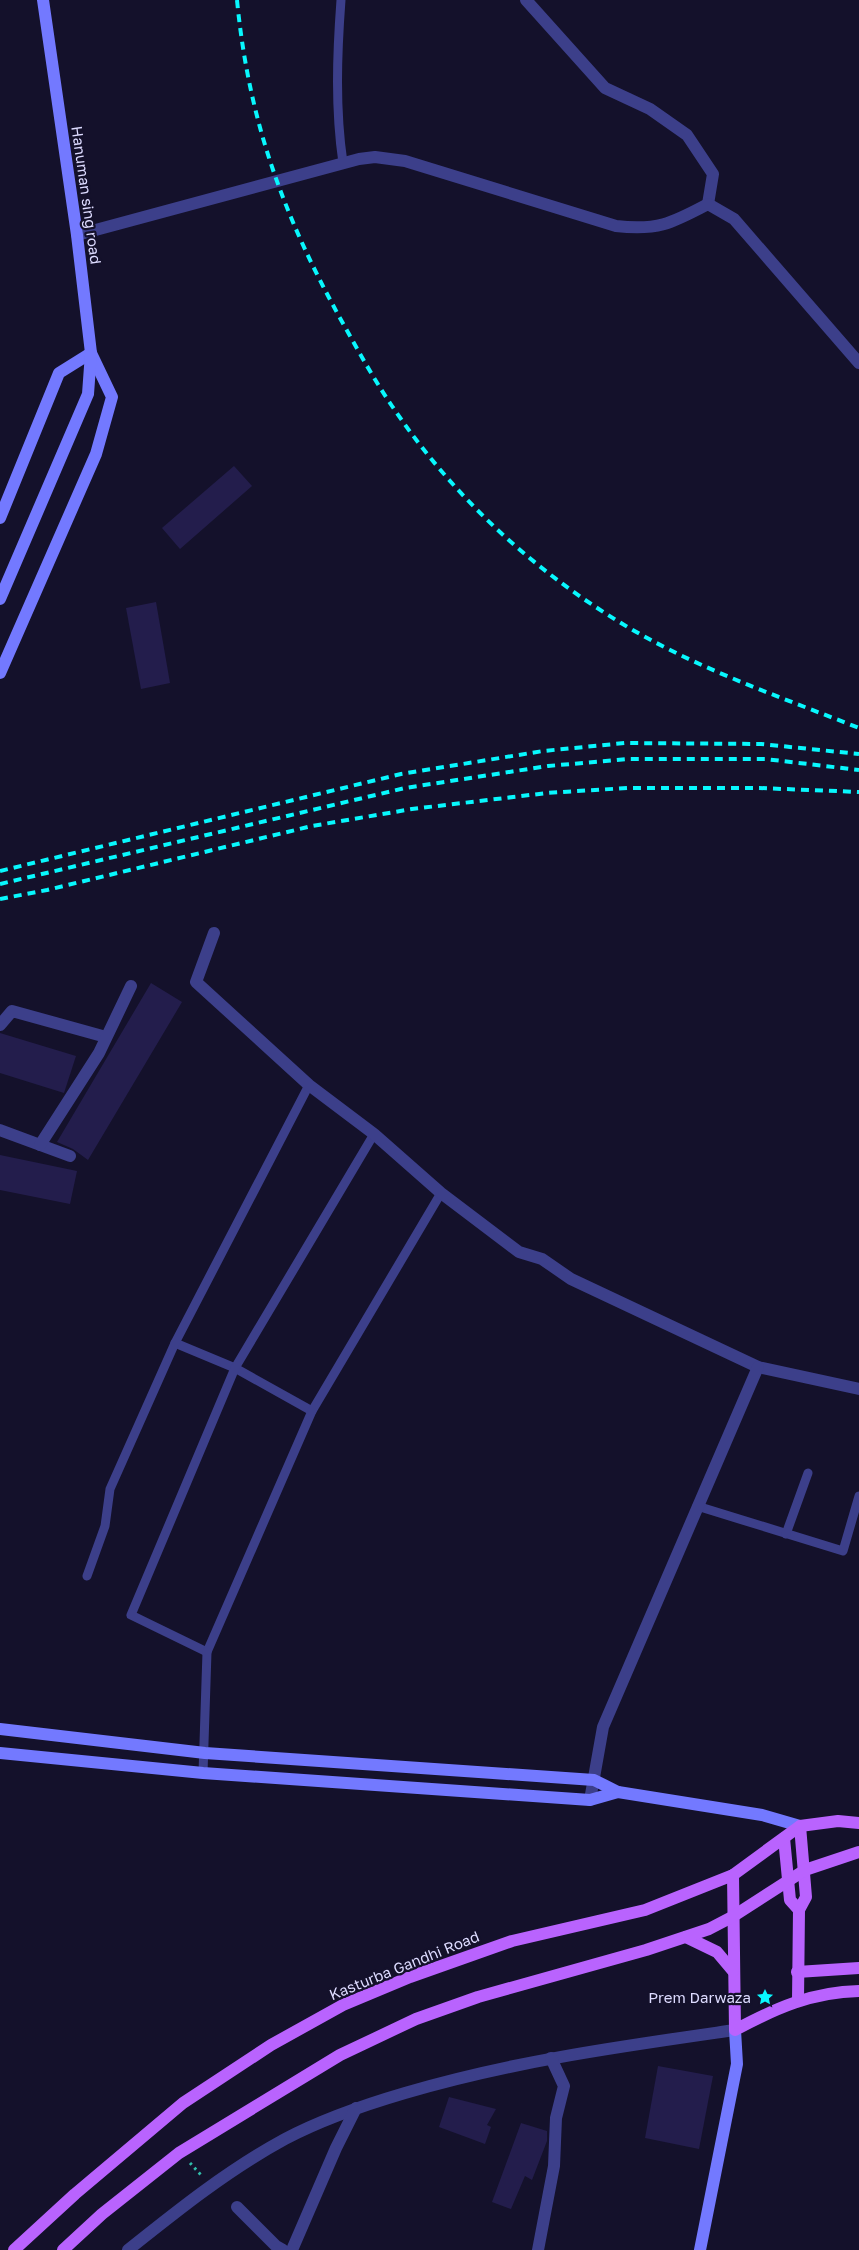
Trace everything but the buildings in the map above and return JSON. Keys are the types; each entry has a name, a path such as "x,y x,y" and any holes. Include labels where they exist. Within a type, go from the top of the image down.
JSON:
{"main road":[{"name":"Hanuman sing road","path":"0,599 88,394 91,352 77,235 43,0"},
{"path":"0,518 59,373 91,352 112,397 96,454 0,673"},
{"path":"0,1730 205,1753 594,1780 618,1792 762,1815 800,1826 838,1821 859,1823"},
{"path":"0,1753 203,1774 590,1800 618,1792"},
{"path":"798,2000 799,1910 806,1897 800,1826"},
{"name":"Kasturba Gandhi Road","path":"14,2250 75,2194 183,2103 271,2045 343,2005 410,1977 512,1941 645,1910 733,1875 800,1826"},
{"path":"784,1838 790,1900 799,1910"},
{"path":"63,2250 102,2214 179,2153 340,2055 416,2019 478,1997 686,1937 732,1918 805,1870 859,1852"},
{"path":"700,2250 737,2064 733,1971 733,1875"},
{"path":"686,1937 717,1952 733,1971"},
{"path":"797,1972 859,1968"},
{"path":"735,2030 798,2000 837,1992 859,1991"}],"street":[{"path":"526,0 605,88 650,109 687,135 712,174 708,204"},
{"path":"77,235 343,163 375,157 405,161 616,226 641,229 672,222 708,204"},
{"path":"708,204 734,219 859,363"},
{"path":"214,933 196,982 309,1085 374,1134 441,1192 519,1252 542,1259 570,1279 758,1367 859,1389"},
{"path":"40,1145 106,1037 131,986"},
{"path":"0,1025 12,1011 106,1037"},
{"path":"0,1130 70,1156"},
{"path":"590,1800 603,1727 758,1367"},
{"path":"128,2250 210,2185 286,2139 356,2108 454,2078 551,2058 735,2030"},
{"path":"538,2250 554,2166 556,2118 564,2086 551,2058"},
{"path":"292,2250 336,2148 356,2108"},
{"path":"237,2207 276,2246 283,2250"}],"lane":[{"path":"341,0 338,89 339,137 343,163"},
{"path":"87,1576 105,1526 110,1489 175,1343 309,1085"},
{"path":"207,1652 130,1615 235,1368 374,1134"},
{"path":"203,1774 207,1652 312,1411 441,1192"},
{"path":"175,1343 235,1368 312,1411"},
{"path":"786,1534 808,1473"},
{"path":"697,1506 843,1551 859,1496"}],"railway":[{"path":"237,0 250,88 261,130 273,170 304,248 345,327 380,387 415,438 440,469 466,499 524,553 555,578 621,623 707,668 859,728"},
{"path":"0,871 401,774 543,751 625,743 761,744 859,754"},
{"path":"0,884 405,788 548,766 628,759 765,759 859,770"},
{"path":"0,899 47,890 312,826 412,809 547,793 627,788 759,788 859,792"}],"place":[{"name":"Prem Darwaza","path":"765,1997"}]}
